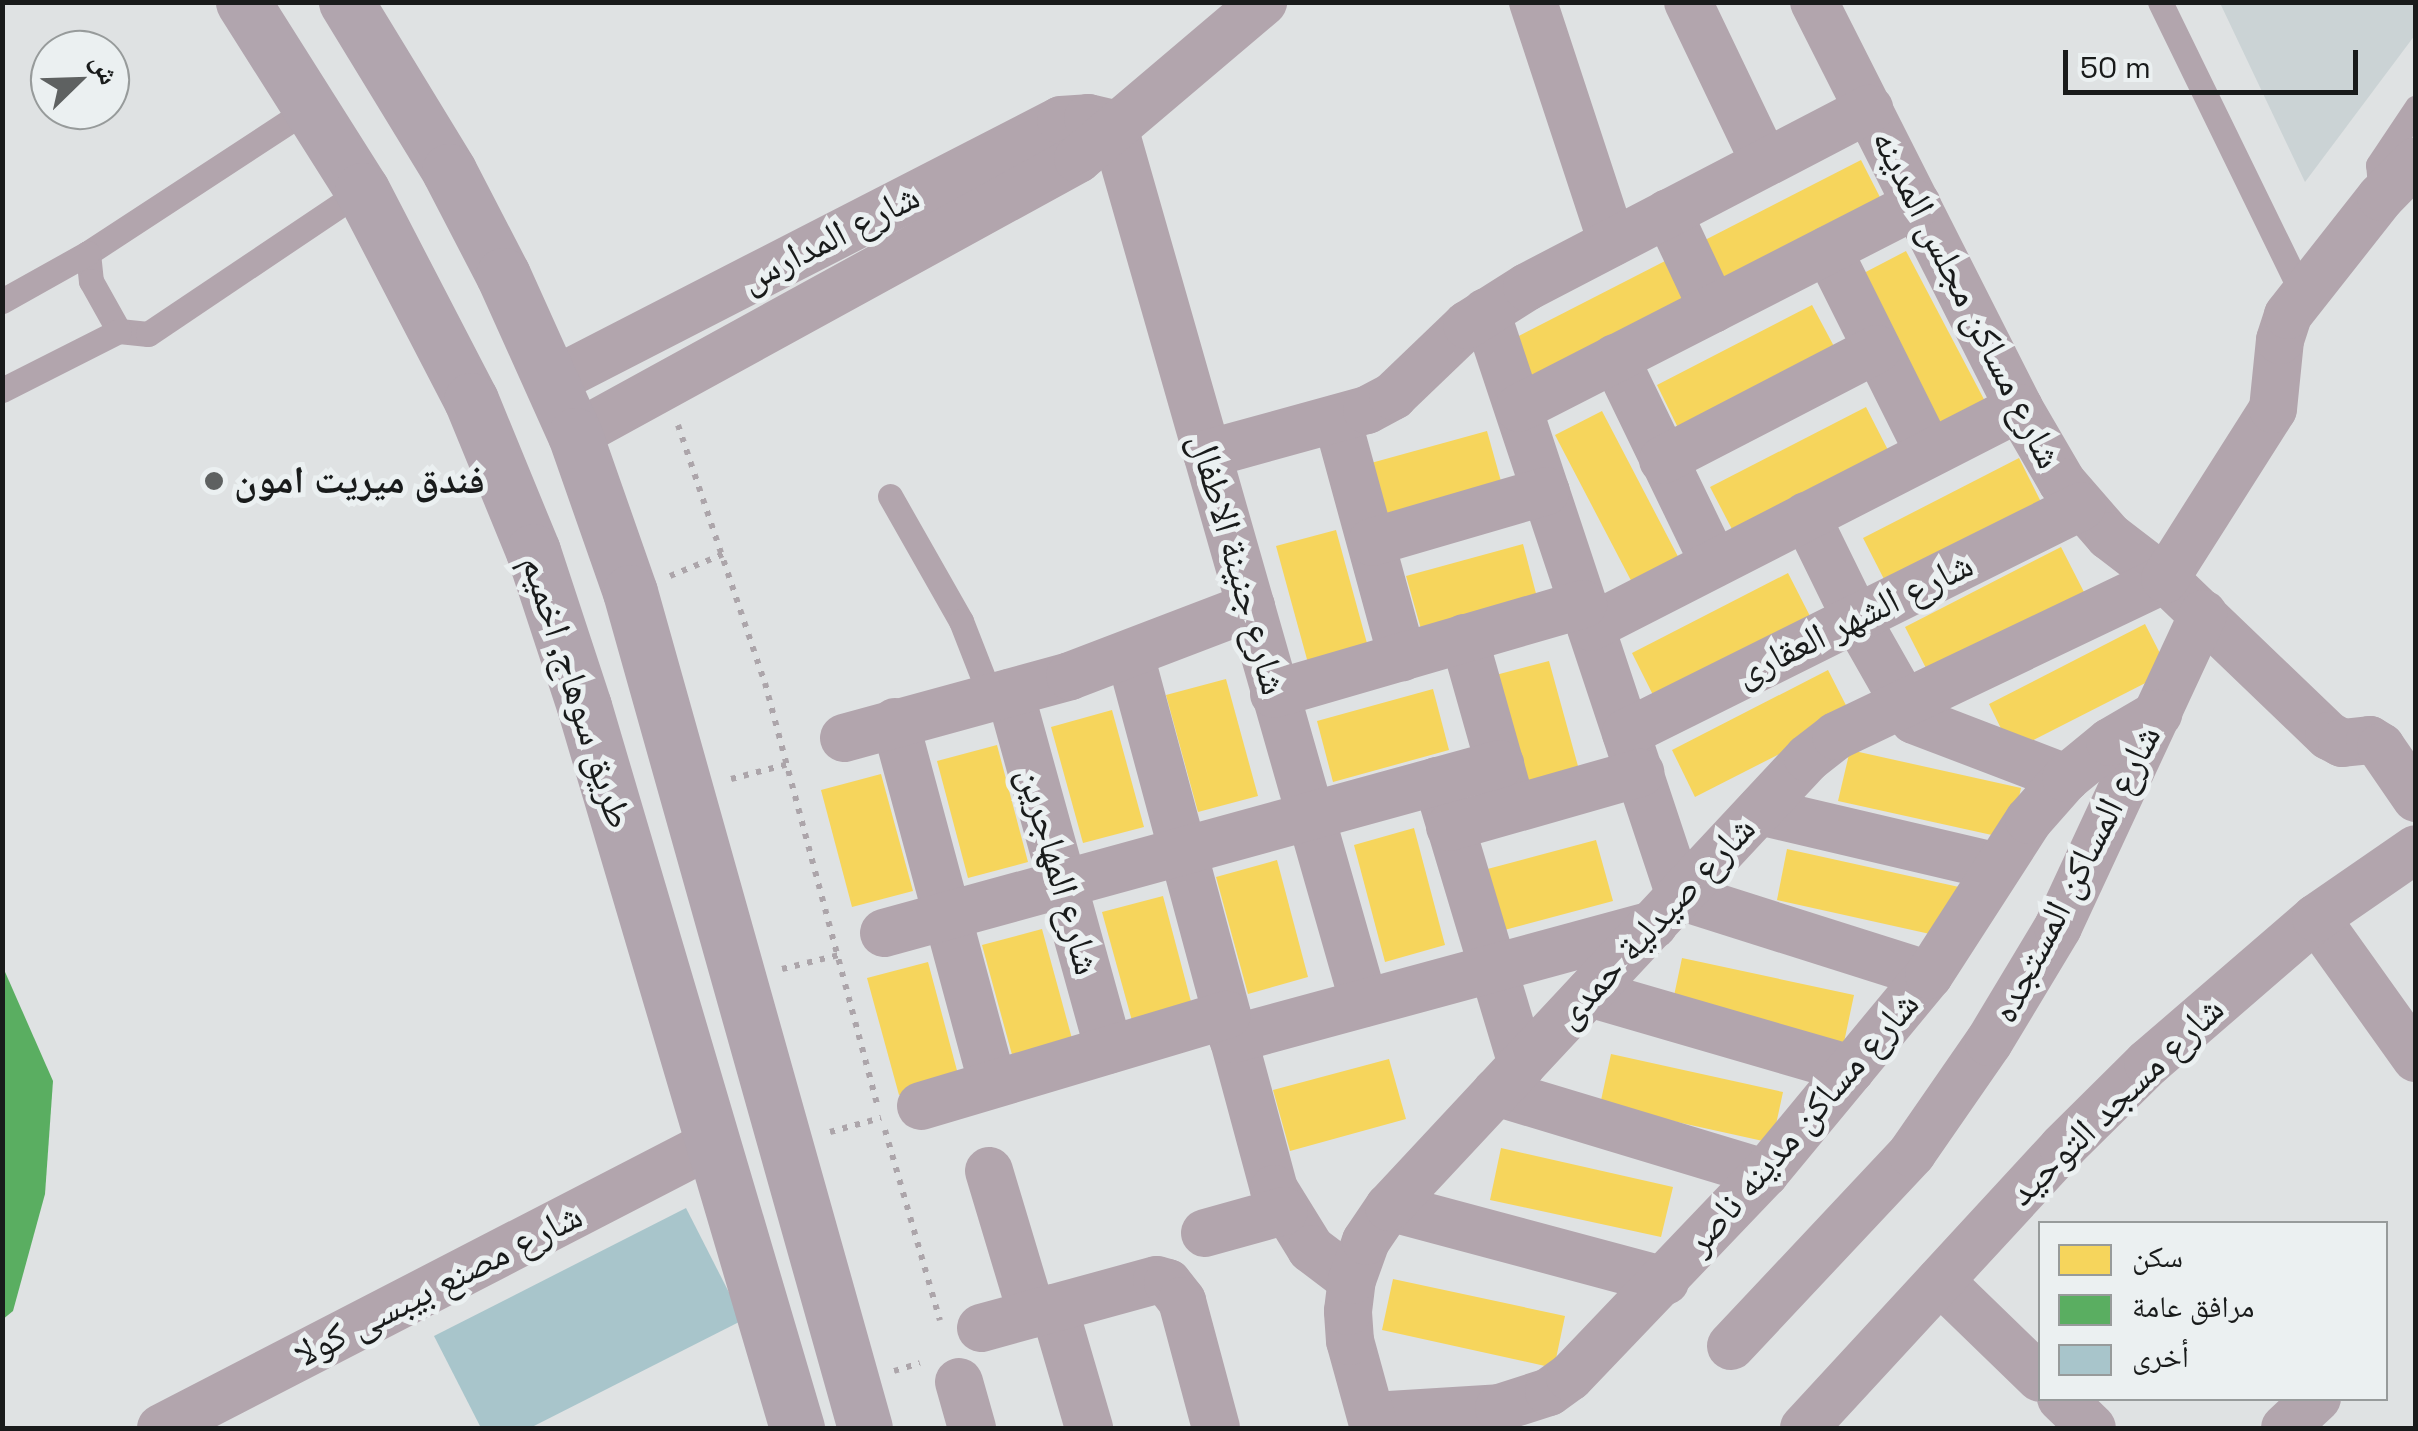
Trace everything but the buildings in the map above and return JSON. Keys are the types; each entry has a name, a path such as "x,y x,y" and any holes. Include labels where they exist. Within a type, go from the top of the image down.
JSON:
{"main road":[{"name":"طريق سوهاج, اخميم","path":"243,2 337,148 471,400 533,552 716,1142 797,1428"},
{"name":"طريق سوهاج, اخميم","path":"346,3 408,100 504,275 575,435 630,592 865,1428"},
{"path":"337,148 408,100"}],"street":[{"name":"شارع المدارس","path":"575,435 1078,158 1113,124 1264,2"},
{"path":"1533,2 1612,242"},
{"path":"1688,2 1765,163"},
{"name":"شارع مساكن مجلس المدينه","path":"1814,2 2042,452 2082,506 2109,536 2165,579 2329,736 2342,742 2370,740 2382,747 2416,798"},
{"path":"1207,454 1338,419 1393,396 1448,340 1486,312 1869,109"},
{"name":"شارع المدارس","path":"553,382 1061,120 1088,118 1113,124"},
{"name":"شارع جنينة الاطفال","path":"1113,124 1364,1003"},
{"path":"2165,579 2273,409 2280,340 2302,293 2416,161"},
{"path":"1519,408 1917,204"},
{"path":"1668,213 1712,308"},
{"path":"1828,250 1929,453"},
{"path":"1486,312 1633,753 1667,910"},
{"path":"1663,460 1877,349"},
{"path":"1615,358 1714,563"},
{"path":"1274,694 1464,638 1587,615 1714,563 2019,408"},
{"path":"1338,419 1402,657"},
{"path":"1372,542 1546,491"},
{"name":"شارع الشهر العقارى","path":"1450,827 1514,810 1633,753 1856,618 2082,506"},
{"path":"1806,516 1856,618 1914,720 2066,778"},
{"name":"شارع صيدلية حمدى","path":"1373,1422 1350,1341 1352,1280 1366,1241 1389,1208 1759,811 1836,736 2165,579"},
{"path":"844,738 1130,655 1251,607"},
{"name":"شارع المساكن المستجده","path":"1731,1346 1912,1153 1989,1042 2058,927 2203,614"},
{"path":"1464,638 1514,810"},
{"path":"1130,655 1230,1027 1284,1210 1310,1249 1352,1280"},
{"name":"شارع المهاجرين","path":"1000,695 1063,884 1109,1050"},
{"name":"شارع مساكن مدينه ناصر","path":"1373,1422 1499,1408 1549,1392 1570,1378 1665,1282 1851,1069 1928,975 2029,820 2066,778 2110,742 2158,714"},
{"path":"895,722 992,1082"},
{"path":"884,933 1500,764"},
{"path":"1437,781 1492,966 1509,1078 1764,1173"},
{"path":"1759,811 1998,867"},
{"name":"شارع مسجد التوحيد","path":"1804,1428 2063,1146 2148,1063 2316,918 2416,849"},
{"path":"901,1112 1109,1050 1364,1003 1667,910 1928,975"},
{"path":"2316,918 2416,1058"},
{"path":"1589,993 1851,1069"},
{"name":"شارع مصنع بيبسى كولا","path":"160,1428 716,1142"},
{"path":"990,1171 1089,1428"},
{"path":"1389,1208 1665,1282"},
{"path":"1205,1233 1284,1210"},
{"path":"981,1328 1157,1280 1168,1283 1182,1301 1216,1428"},
{"path":"1940,1281 2038,1376"},
{"path":"959,1382 972,1428"},
{"path":"2065,1401 2092,1428"},
{"path":"2285,1428 2314,1401"}],"lane":[{"path":"2160,2 2302,293"},
{"path":"2381,197 2378,165 2416,108"},
{"path":"2,301 88,253 337,148"},
{"path":"2,390 119,331 148,334 337,148"},
{"path":"88,253 91,282 119,331"},
{"path":"890,496 1000,695"}],"path":[{"path":"665,386 724,554 788,764 838,955 901,1112 959,1382"},
{"path":"687,791 788,764"},
{"path":"739,980 838,955"},
{"path":"786,1145 901,1112"}],"shaded area":[{"path":"2220,3 2415,3 2415,35 2305,182"}],"place":[{"name":"فندق ميريت امون","path":"214,481"}]}
